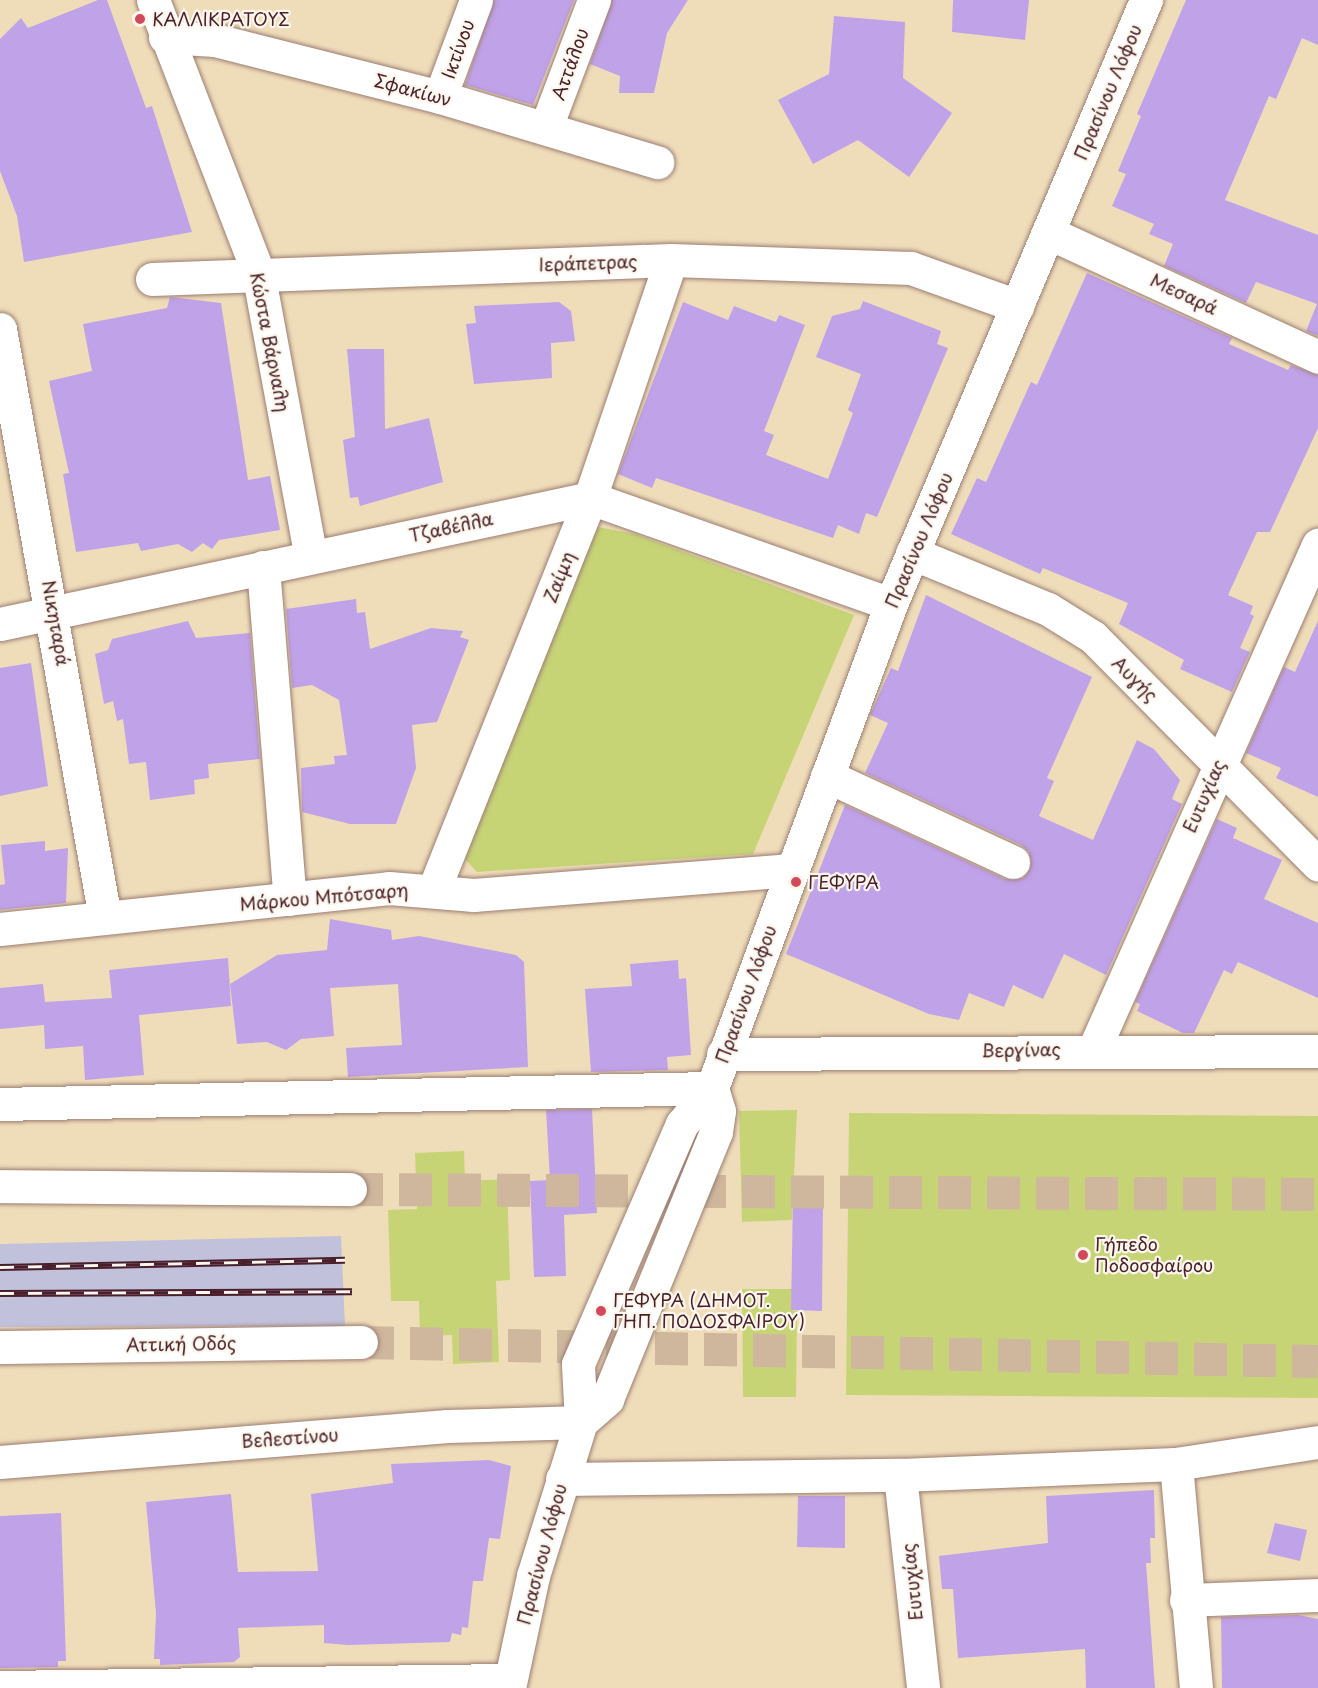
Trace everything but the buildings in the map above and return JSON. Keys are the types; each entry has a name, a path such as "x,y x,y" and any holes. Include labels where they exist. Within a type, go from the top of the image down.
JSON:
{"main road":[{"name":"Ικτίνου","path":"440,97 476,0"},
{"name":"Αττάλου","path":"546,127 594,0"},
{"name":"Πρασίνου Λόφου","path":"510,1684 562,1479 581,1422 607,1399 716,1132 719,1111 712,1088 723,1054 891,604 1146,0"},
{"name":"Κώστα Βάρναλη","path":"156,2 165,37 258,272 310,557"},
{"name":"Σφακίων","path":"165,37 215,40 440,97 657,162"},
{"name":"Μεσαρά","path":"1049,232 1318,357"},
{"name":"Ιεράπετρας","path":"152,279 258,272 671,260 911,268 1017,306"},
{"name":"Ζαίμη","path":"434,889 590,498 671,260"},
{"name":"Νικηταρά","path":"0,329 54,612 105,918"},
{"name":"Τζαβέλλα","path":"0,624 590,498"},
{"path":"590,498 891,604"},
{"name":"Ευτυχίας","path":"1095,1049 1219,762 1318,545"},
{"name":"Αυγής","path":"912,553 1048,609 1078,627 1219,762 1318,864"},
{"path":"263,567 290,899"},
{"path":"827,776 1013,862"},
{"name":"Μάρκου Μπότσαρη","path":"0,929 290,899 434,889 474,895 791,870"},
{"name":"Βεργίνας","path":"723,1054 1095,1049 1318,1051"},
{"path":"0,1104 712,1088"},
{"path":"0,1186 350,1189"},
{"name":"Αττική Οδός","path":"0,1347 362,1342"},
{"name":"Βελεστίνου","path":"0,1462 448,1426 581,1422"},
{"path":"562,1479 900,1476 1176,1464 1318,1442"},
{"path":"1176,1464 1186,1600 1194,1636 1196,1688"},
{"name":"Ευτυχίας","path":"900,1476 923,1688"},
{"path":"1186,1600 1318,1595"},
{"path":"0,1687 510,1684"}],"shaded area":[{"path":"341,1236 345,1326 0,1327 0,1244"}],"green space":[{"path":"592,526 635,534 854,615 753,854 477,872 465,859"},
{"path":"797,1110 792,1220 742,1222 739,1111"},
{"name":"Γήπεδο Ποδοσφαίρου","path":"849,1113 1318,1116 1318,1398 846,1395"},
{"path":"464,1151 465,1181 507,1179 510,1280 496,1281 499,1362 453,1364 452,1335 420,1336 419,1301 391,1301 388,1210 417,1209 415,1153"},
{"path":"742,1289 792,1289 791,1310 797,1311 796,1397 743,1397"}],"tunnel":[{"path":"350,1189 1318,1194"},
{"path":"361,1342 1318,1361"}],"railway":[{"path":"0,1267 345,1260"},
{"path":"0,1293 352,1291"}],"place":[{"name":"ΚΑΛΛΙΚΡΑΤΟΥΣ","path":"140,19"},
{"name":"ΓΕΦΥΡΑ","path":"796,882"},
{"name":"Γήπεδο Ποδοσφαίρου","path":"1083,1255"},
{"name":"ΓΕΦΥΡΑ (ΔΗΜΟΤ. ΓΗΠ. ΠΟΔΟΣΦΑΙΡΟΥ)","path":"601,1311"}]}
